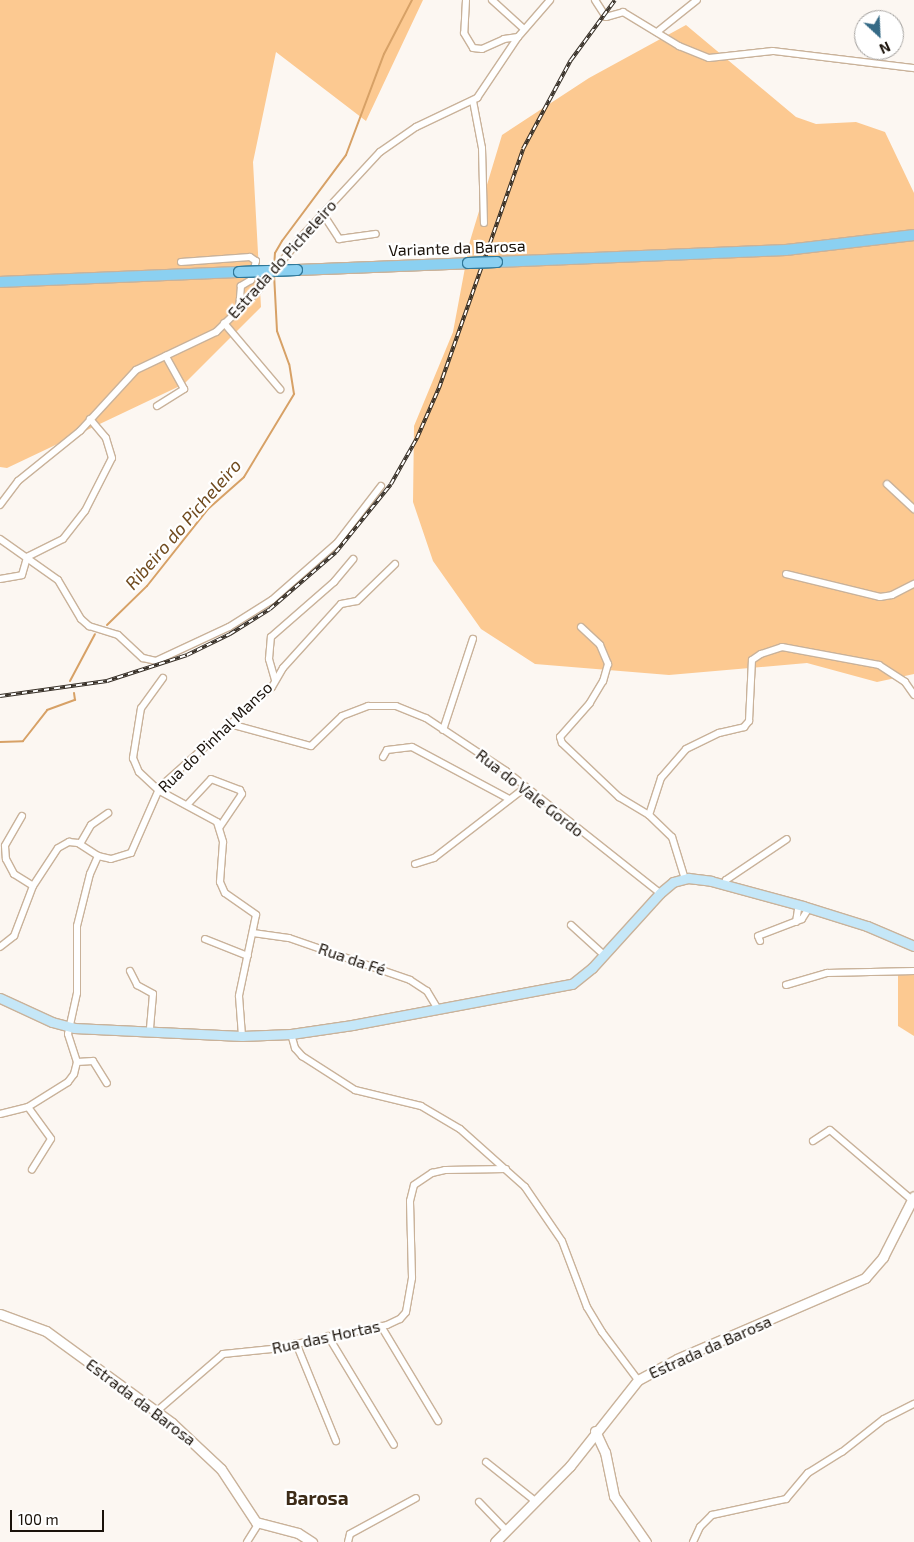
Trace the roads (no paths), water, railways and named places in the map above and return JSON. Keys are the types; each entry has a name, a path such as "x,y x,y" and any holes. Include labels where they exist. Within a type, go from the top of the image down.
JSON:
{"main road":[{"name":"Variante da Barosa","path":"0,282 786,250 914,235"},
{"path":"0,998 69,1027 242,1036 291,1034 438,1009 565,986 583,977 660,893 685,879 725,885 798,904 914,946"}],"street":[{"path":"466,0 464,33 473,48 482,49 504,38 518,37"},
{"path":"492,0 524,29"},
{"name":"Estrada do Picheleiro","path":"0,505 18,482 55,453 136,370 201,340 224,323 239,309 323,214 396,138 473,101 490,81 524,29 550,0"},
{"path":"595,0 606,17 624,12 657,32 709,58 774,51 914,68"},
{"path":"657,32 697,0"},
{"path":"473,101 482,148 481,194 484,223"},
{"path":"323,214 339,239 376,234"},
{"path":"181,262 250,256 256,261 251,280 241,286 239,309"},
{"path":"224,323 280,389"},
{"path":"157,406 184,388 166,356"},
{"path":"0,579 22,574 27,557 63,540 85,511 110,466 111,451 90,419"},
{"path":"887,484 914,509"},
{"path":"0,539 58,580 81,619 89,626 118,634 143,658 156,661 229,627 272,600 337,543 381,486"},
{"path":"275,680 269,659 271,637 334,582 353,559"},
{"name":"Rua do Pinhal Manso","path":"80,844 98,856 118,860 131,853 158,790 272,688 275,680 341,604 357,601 395,564"},
{"path":"786,574 880,597 892,595 914,584"},
{"path":"581,627 600,646 608,664 603,681 590,703 560,737 562,743 619,797 649,815 672,837 685,879"},
{"path":"443,730 473,639"},
{"path":"649,815 661,778 686,749 719,733 744,727 749,722 752,660 761,654 782,647 840,659 857,659 879,665 907,685 914,695"},
{"path":"163,678 145,700 134,742 135,766 158,790 187,805 220,827"},
{"path":"907,685 914,682"},
{"name":"Rua do Vale Gordo","path":"230,724 312,746 342,716 368,706 396,706 426,718 526,788 660,893"},
{"path":"383,757 387,750 412,747 509,799"},
{"path":"187,805 211,779 240,790 242,794 220,827 220,882 225,893 256,915 240,996 242,1036"},
{"path":"415,864 434,858 509,799 526,788"},
{"path":"0,947 14,936 33,886 58,848 69,842 80,844 91,825 108,813"},
{"path":"22,816 3,850 7,863 14,874 33,886"},
{"path":"725,885 726,880 787,839"},
{"path":"0,1114 28,1107 68,1082 77,1062 69,1027 77,993 77,926 90,874 98,856"},
{"path":"796,922 798,904"},
{"path":"760,941 758,936 796,922 806,914 809,908"},
{"path":"571,925 604,955"},
{"name":"Rua da Fé","path":"253,933 289,938 420,984 433,998 438,1009"},
{"path":"204,939 248,956"},
{"path":"130,971 138,984 153,994 150,1032"},
{"path":"786,985 827,973 914,971"},
{"path":"291,1034 295,1048 302,1056 355,1090 421,1106 467,1135 525,1187 562,1241 588,1307 602,1332 638,1380"},
{"path":"77,1062 93,1061 107,1083"},
{"path":"28,1107 51,1139 32,1169"},
{"path":"812,1141 830,1130 913,1198"},
{"name":"Rua das Hortas","path":"157,1411 223,1354 272,1349 296,1342 381,1326 400,1319 406,1312 414,1262 410,1219 414,1185 432,1173 445,1170 506,1169"},
{"name":"Estrada da Barosa","path":"494,1542 570,1466 595,1431 638,1380 677,1359 865,1278 883,1257 913,1198"},
{"name":"Estrada da Barosa","path":"0,1314 46,1331 187,1434 221,1469 246,1510 259,1523"},
{"path":"381,1326 438,1421"},
{"path":"328,1336 394,1445"},
{"path":"296,1342 336,1442"},
{"path":"693,1542 700,1527 712,1515 786,1498 808,1473 842,1452 884,1419 914,1404"},
{"path":"595,1431 605,1452 614,1496 646,1542"},
{"path":"486,1462 534,1501"},
{"path":"348,1542 350,1534 416,1498"},
{"path":"479,1502 506,1530"},
{"path":"247,1542 259,1523 298,1533 312,1542"}],"waterway":[{"name":"Ribeiro do Picheleiro","path":"274,267 275,253 282,241 346,155 384,54 412,0"},
{"name":"Ribeiro do Picheleiro","path":"107,625 147,586 208,509 244,477 294,394 289,364 277,331 274,274"},
{"path":"70,681 95,634"},
{"name":"Ribeiro do Picheleiro","path":"0,742 23,741 47,710 75,700 74,693"}],"railway":[{"path":"0,696 107,681 187,655 230,634 270,609 336,552 391,484 417,438 439,388 523,149 571,60 615,0"}],"district":[{"name":"Barosa","path":"317,1498"}]}
